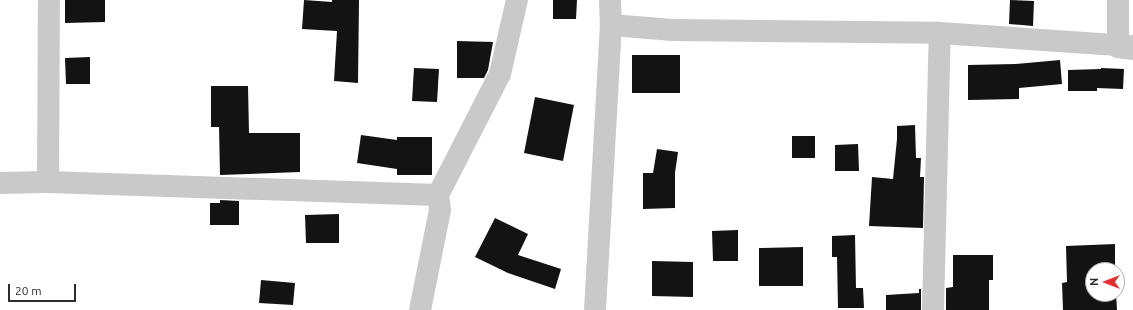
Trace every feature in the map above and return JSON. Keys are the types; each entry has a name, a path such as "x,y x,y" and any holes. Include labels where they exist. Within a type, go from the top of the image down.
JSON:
{"street":[{"path":"48,0 48,182"},
{"path":"420,310 440,210 438,195 500,74 517,0"},
{"path":"595,310 611,25 610,0"},
{"path":"611,25 673,30 940,33 1128,47 1118,0"},
{"path":"933,310 940,33"},
{"path":"0,183 48,182 438,195"}],"building":[{"path":"65,0 105,0 105,22 65,23"},
{"path":"304,0 332,2 332,0 359,0 358,83 334,81 337,31 302,29"},
{"path":"553,0 577,0 576,19 553,19"},
{"path":"1010,0 1034,1 1033,26 1009,24"},
{"path":"457,41 493,42 488,70 484,78 457,78"},
{"path":"632,55 680,55 680,93 632,93"},
{"path":"90,57 90,84 66,84 65,58"},
{"path":"1060,60 1062,84 1019,88 1019,99 968,100 968,65 1016,64"},
{"path":"414,68 439,69 437,102 412,101"},
{"path":"1101,68 1124,69 1123,89 1097,88 1097,91 1068,91 1068,70"},
{"path":"211,86 248,86 249,133 300,133 300,172 220,175 219,127 211,127"},
{"path":"535,97 574,105 563,161 524,153"},
{"path":"915,125 916,158 921,158 920,177 924,177 923,228 869,226 872,177 893,179 897,126"},
{"path":"361,135 397,140 397,137 432,137 432,175 397,175 397,169 357,163"},
{"path":"792,136 815,136 815,158 792,158"},
{"path":"858,144 859,171 835,171 835,145"},
{"path":"657,149 678,152 675,173 675,208 643,209 643,173 653,173"},
{"path":"220,200 239,201 239,225 210,225 210,203 220,203"},
{"path":"339,214 339,243 306,243 305,215"},
{"path":"495,218 528,234 518,255 561,269 555,289 508,273 475,257"},
{"path":"738,230 738,261 713,261 712,231"},
{"path":"855,235 856,288 863,288 864,308 838,308 837,257 832,257 832,236"},
{"path":"1115,244 1115,262 1085,262 1085,302 1116,302 1117,310 1063,310 1062,283 1067,282 1066,246"},
{"path":"803,247 803,286 759,286 759,248"},
{"path":"953,255 993,255 993,280 989,280 989,310 946,310 946,288 953,287"},
{"path":"652,261 693,262 693,297 652,296"},
{"path":"261,280 295,283 293,305 259,303"},
{"path":"919,289 921,289 921,310 886,310 886,295 919,293"}]}
